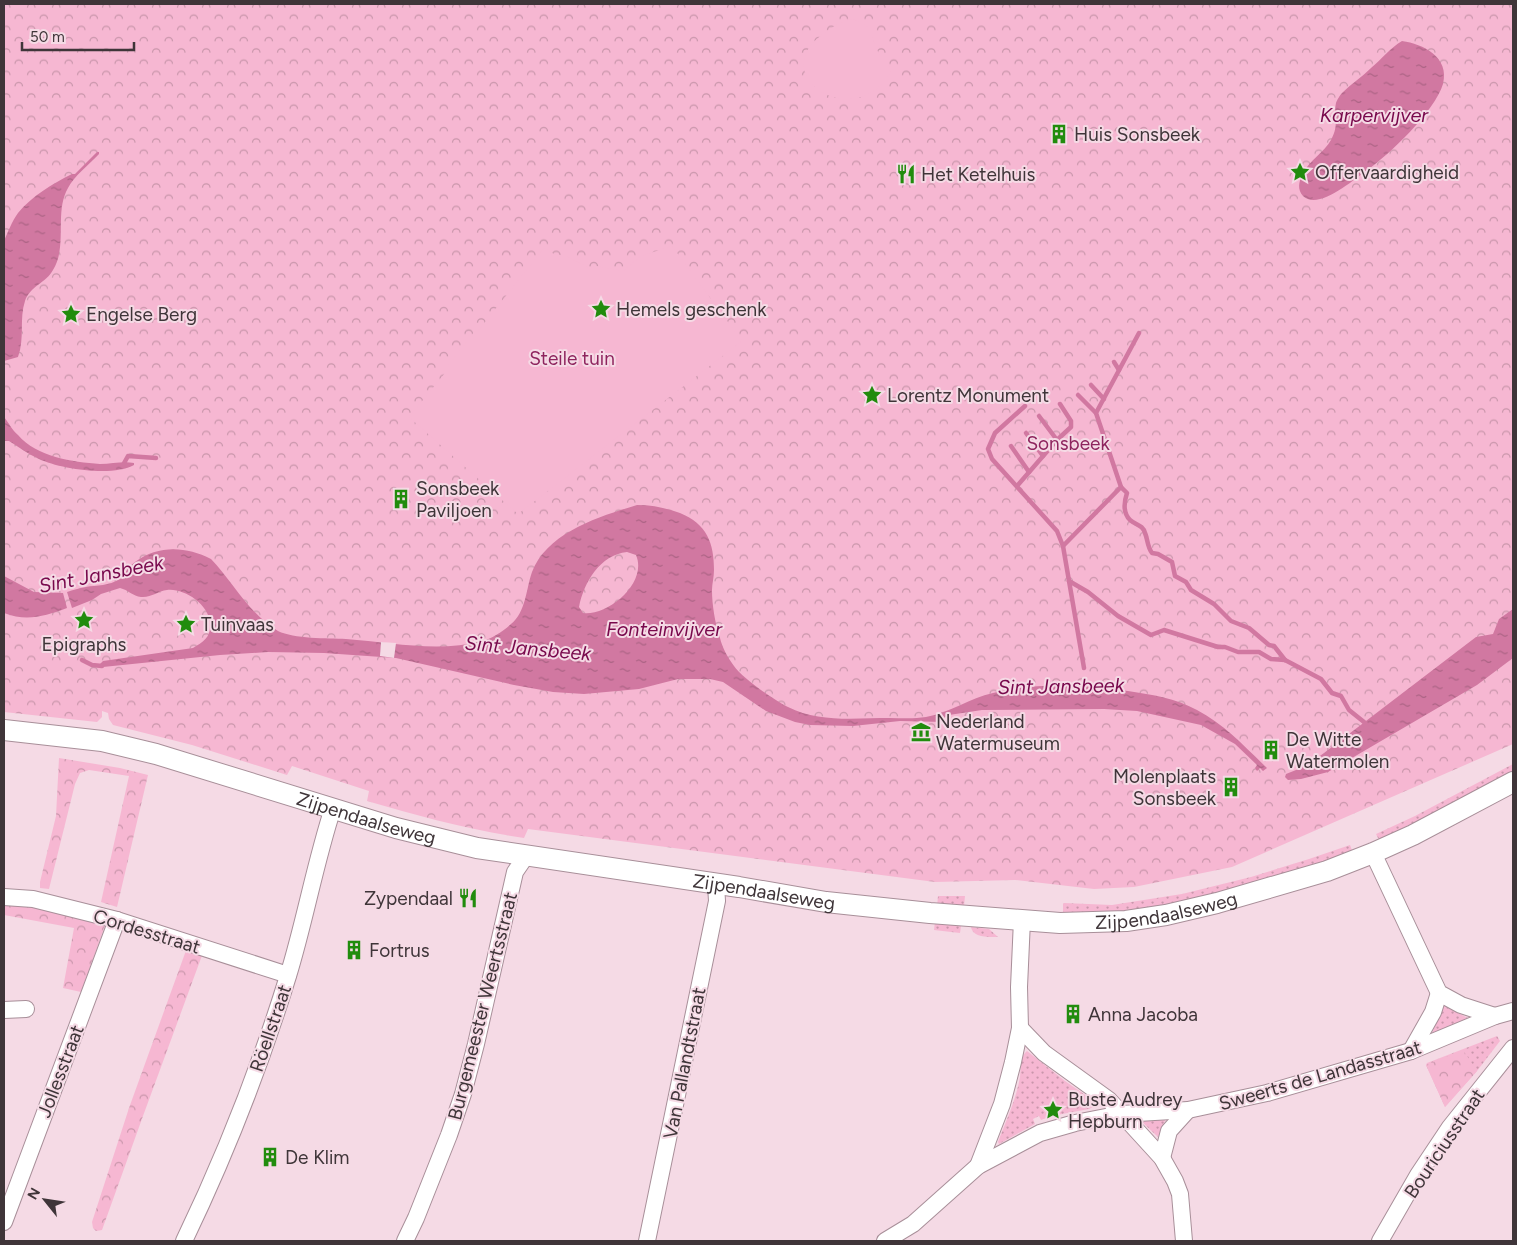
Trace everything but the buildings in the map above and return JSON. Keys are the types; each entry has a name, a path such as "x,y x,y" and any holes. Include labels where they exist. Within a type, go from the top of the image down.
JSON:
{"main road":[{"name":"Zijpendaalseweg","path":"4,730 102,741 219,772 396,828 526,856 826,902 1060,923 1105,922 1166,915 1217,903 1327,871 1413,835 1513,782"}],"street":[{"name":"Röellstraat","path":"184,1241 204,1200 259,1065 288,975 333,808"},
{"path":"1373,853 1439,993 1461,1005 1495,1016"},
{"name":"Burgemeester Weertsstraat","path":"405,1241 416,1218 464,1094 515,872 526,856"},
{"name":"Van Pallandtstraat","path":"648,1241 717,901 716,885"},
{"name":"Cordesstraat","path":"4,897 34,899 117,920 288,975"},
{"name":"Jollesstraat","path":"4,1222 117,920"},
{"path":"885,1241 913,1224 978,1166 1002,1104 1020,1028 1022,920"},
{"path":"1411,1051 1433,1012 1439,993"},
{"path":"4,1010 26,1009"},
{"name":"Sweerts de Landasstraat","path":"978,1166 1040,1133 1075,1123 1121,1114 1188,1110 1267,1093 1411,1051 1495,1016 1513,1011"},
{"path":"1020,1028 1044,1054 1109,1100 1162,1158 1180,1194 1184,1241"},
{"name":"Bouriciusstraat","path":"1387,1237 1418,1175 1450,1127 1513,1048"},
{"path":"1162,1158 1169,1131 1188,1110"}],"green space":[{"name":"Sonsbeek","path":"4,4 1513,4 1513,744 1232,867 1134,887 1094,889 1015,880 935,882 528,829 524,838 504,835 444,822 367,801 369,791 292,766 287,775 192,745 113,725 108,713 102,711 102,717 97,722 4,712"},
{"path":"851,19 869,28 880,55 891,72 876,89 858,98 840,98 823,93 811,83 804,69 806,54 818,38 837,25"},
{"name":"Steile tuin","path":"672,246 742,341 518,514 409,417 445,373 443,372 476,330 478,331 544,248 554,254 566,256 589,268 596,266 623,271 641,256"},
{"path":"59,758 120,768 148,775 117,907 101,902 129,776 89,770 80,773 75,784 49,889 40,888 56,816"},
{"path":"1513,764 1513,773 1380,842 1376,834 1415,816"},
{"path":"1350,845 1353,853 1226,893 1131,913 1063,913 1064,903 1112,905 1182,894 1251,877"},
{"path":"938,896 965,896 964,906 937,907"},
{"path":"4,897 107,920 81,992 63,988 74,928 4,915"},
{"path":"935,921 961,926 960,933 934,930"},
{"path":"971,927 989,929 998,937 978,935 972,931"},
{"path":"188,945 204,950 102,1230 96,1231 93,1228 92,1222 129,1108"},
{"path":"1442,1005 1470,1019 1432,1034"},
{"path":"1497,1036 1500,1041 1477,1071 1445,1107 1426,1065 1427,1063"},
{"path":"1463,1050 1477,1071 1445,1107 1426,1065"},
{"path":"1027,1051 1094,1101 1095,1106 1089,1109 1057,1115 1052,1110 1052,1116 1041,1120 1039,1116 1033,1119 1035,1124 999,1144 998,1142 1016,1094 1022,1059"},
{"path":"1167,1116 1158,1137 1140,1120"}],"water":[{"name":"Karpervijver","path":"1402,41 1418,45 1439,59 1444,75 1443,84 1431,107 1410,132 1376,164 1344,187 1326,197 1309,200 1301,193 1299,183 1308,165 1324,149 1334,134 1336,125 1335,108 1339,96"},
{"path":"97,152 99,154 68,188 62,208 61,240 57,261 50,274 27,296 23,308 21,343 18,357 4,361 4,241 14,219 30,201 50,186 75,174"},
{"path":"4,417 14,431 26,442 35,449 45,453 78,462 100,464 130,462 134,463 134,465 125,469 100,471 48,463 9,441 4,441"},
{"name":"Fonteinvijver","path":"637,505 664,508 689,517 703,529 710,543 714,560 713,608 722,645 738,671 782,704 800,712 825,718 917,718 935,715 984,695 1026,687 1078,686 1137,692 1164,698 1197,710 1225,729 1267,768 1263,771 1260,768 1257,771 1255,768 1257,765 1235,744 1201,725 1137,711 1104,709 982,710 949,715 945,717 943,722 900,721 853,726 810,725 795,722 766,711 723,682 710,679 678,679 639,689 584,694 553,692 396,658 324,653 268,652 220,655 103,667 100,664 103,661 193,648 204,641 210,631 208,615 194,598 174,590 141,597 120,588 101,594 72,608 67,592 115,581 130,566 144,556 163,550 182,550 211,559 250,607 268,624 285,634 414,646 465,644 493,637 516,619 523,607 532,572 539,558 550,546 562,536 592,520","holes":["627,552 636,555 638,566 636,576 623,596 604,609 593,613 583,613 579,607 581,598 589,579 601,564 617,554"]},
{"path":"4,576 34,592 63,593 67,608 36,617 12,616 4,613"},
{"path":"1513,609 1513,658 1477,685 1328,772 1301,779 1288,780 1285,777 1286,774 1306,766 1324,753 1476,637 1493,634 1499,619"}],"pier":[{"path":"381,642 396,643 394,658 380,656"}],"waterway":[{"path":"1063,546 1121,487 1096,413 1139,333"},
{"path":"1114,362 1119,370"},
{"path":"1091,385 1104,399"},
{"path":"1078,395 1096,413"},
{"path":"1017,486 1057,440 1071,427 1071,421 1060,404"},
{"name":"Sint Jansbeek","path":"1025,406 995,433 988,449 992,459 1057,531 1063,546 1084,668"},
{"path":"1039,416 1057,440"},
{"path":"1026,433 1043,456"},
{"path":"1011,446 1029,472"},
{"path":"123,465 128,456 156,458"},
{"path":"1121,487 1127,493 1126,514 1130,520 1144,530 1152,553 1158,554 1172,562 1175,576 1186,582 1191,590 1214,604 1231,621 1249,628 1269,645 1274,646 1285,660"},
{"path":"1069,581 1088,592 1118,616 1151,635 1164,630 1238,652 1259,652 1271,659 1285,660 1321,679 1332,693 1341,696 1349,710 1364,722 1367,727"},
{"path":"82,660 92,665 102,666"}],"place":[{"name":"Huis Sonsbeek","path":"1059,134"},
{"name":"Offervaardigheid","path":"1300,172"},
{"name":"Het Ketelhuis","path":"906,174"},
{"name":"Hemels geschenk","path":"601,309"},
{"name":"Engelse Berg","path":"71,314"},
{"name":"Lorentz Monument","path":"872,395"},
{"name":"Sonsbeek Paviljoen","path":"401,499"},
{"name":"Epigraphs","path":"84,620"},
{"name":"Tuinvaas","path":"186,624"},
{"name":"Nederland Watermuseum","path":"921,732"},
{"name":"De Witte Watermolen","path":"1271,750"},
{"name":"Molenplaats Sonsbeek","path":"1231,787"},
{"name":"Zypendaal","path":"468,898"},
{"name":"Fortrus","path":"354,950"},
{"name":"Anna Jacoba","path":"1073,1014"},
{"name":"Buste Audrey Hepburn","path":"1053,1110"},
{"name":"De Klim","path":"270,1157"}]}
